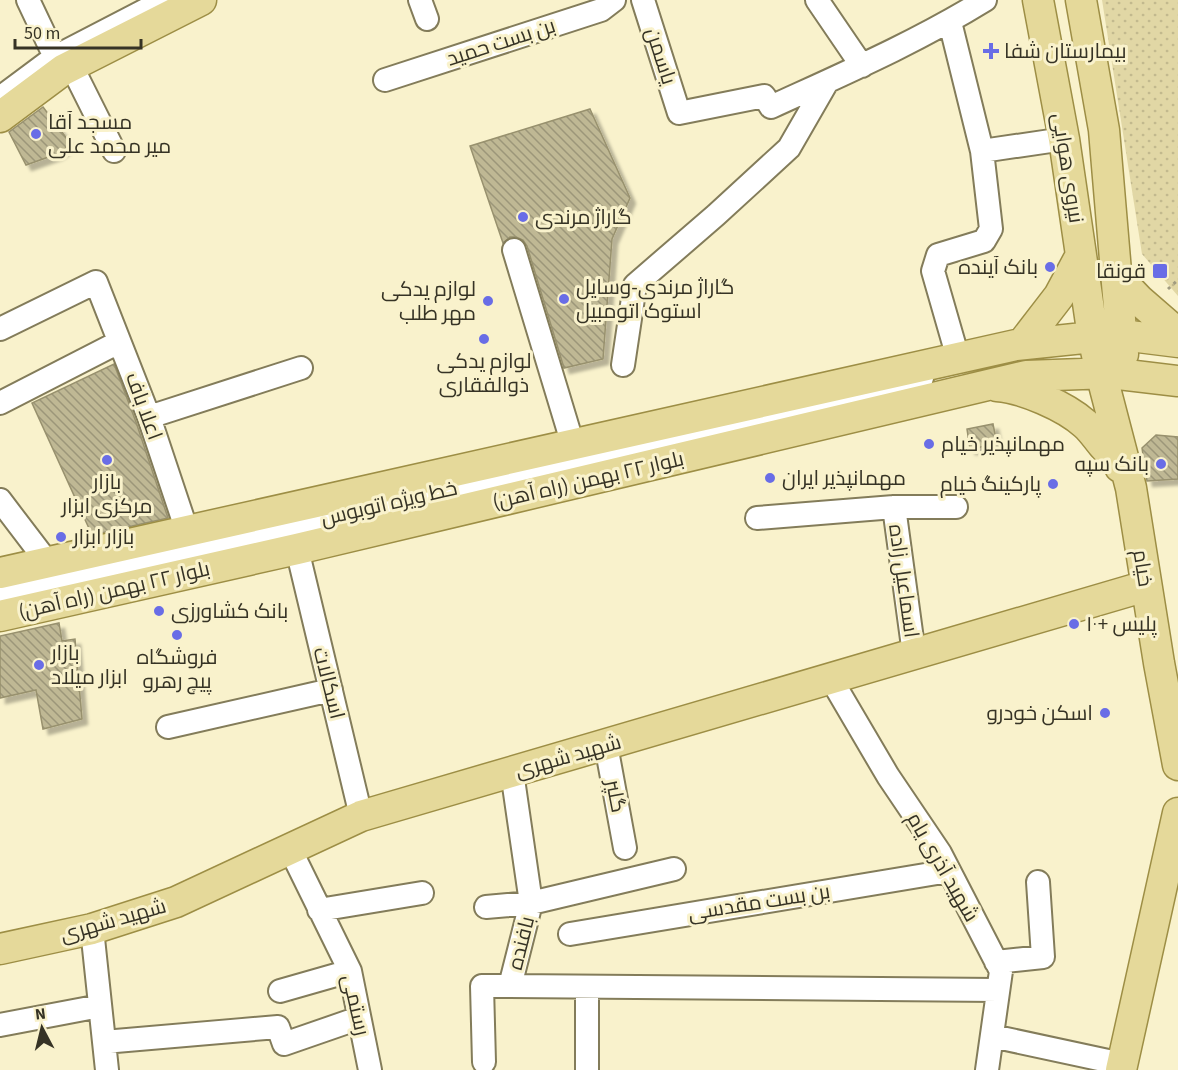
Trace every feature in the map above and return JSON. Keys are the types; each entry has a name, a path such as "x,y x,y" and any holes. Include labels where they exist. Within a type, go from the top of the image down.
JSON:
{"main road":[{"name":"نیروی هوایی","path":"1038,0 1064,139 1081,255 1108,336"},
{"name":"نیروی هوایی","path":"1081,0 1104,130 1117,277 1108,336"},
{"path":"0,117 63,64 187,1"},
{"path":"1019,345 1059,296 1081,255"},
{"path":"1117,277 1178,334"},
{"name":"بلوار ۲۲ بهمن (راه آهن)","path":"0,573 1019,345 1108,336 1178,342"},
{"name":"خیام","path":"1108,336 1146,586 1168,661 1177,758"},
{"name":"بلوار ۲۲ بهمن (راه آهن)","path":"0,616 297,549 1026,376 1113,374 1178,381"},
{"path":"988,385 1006,386 1052,403 1084,423 1117,460 1131,488"},
{"name":"شهید شهری","path":"0,949 92,929 176,902 361,816 1146,586"},
{"path":"1122,1067 1176,829"}],"street":[{"path":"28,0 114,151"},
{"name":"بن بست حمید","path":"385,80 601,10 614,0"},
{"name":"یاسمن","path":"643,0 679,113 764,96 771,107 827,82"},
{"path":"817,0 862,66"},
{"path":"623,365 635,285 789,148 827,82 950,22 985,0"},
{"path":"950,22 982,151 991,229 984,241 938,255 933,271 958,358"},
{"path":"0,98 63,64"},
{"path":"982,151 1064,139"},
{"path":"514,250 573,445"},
{"name":"اعلا باف","path":"0,328 96,282 149,417 187,531"},
{"path":"0,403 119,342"},
{"path":"884,391 1019,345"},
{"path":"149,417 301,368"},
{"path":"884,391 1026,376"},
{"name":"خط ویژه اتوبوس","path":"0,592 884,391"},
{"path":"0,500 48,562"},
{"name":"اسماعیل زاده","path":"757,518 894,507 956,507"},
{"name":"اسماعیل زاده","path":"894,507 914,654"},
{"name":"اسکالات","path":"297,549 361,816"},
{"name":"شهید آذری یام","path":"831,679 888,776 940,853 1001,971 987,1070"},
{"path":"168,727 331,690"},
{"name":"گلپر","path":"606,745 625,848"},
{"name":"بافنده","path":"484,1062 482,986 510,986 531,903 512,772"},
{"name":"رستمی","path":"290,849 350,971 370,1070"},
{"name":"بافنده","path":"486,907 531,903 674,869"},
{"name":"بن بست مقدسی","path":"570,934 949,871"},
{"path":"996,962 1043,957 1038,882"},
{"path":"319,910 422,893"},
{"path":"92,929 107,1070"},
{"path":"280,991 350,971"},
{"path":"510,986 998,990"},
{"path":"587,987 587,1070"},
{"path":"0,1025 100,1006"},
{"path":"104,1042 278,1027 284,1044 359,1018"},
{"path":"992,1036 1122,1067"}],"path":[{"path":"1168,289 1178,280"}],"shaded area":[{"path":"1102,0 1178,0 1178,296 1142,254"}],"building":[{"name":"مسجد آقا میر محمد علی","path":"43,107 71,144 57,154 26,165 9,132"},
{"name":"گاراژ مرندی-وسایل استوک اتومبیل","path":"590,109 630,198 612,239 603,359 564,368 527,246 523,240 516,237 510,237 503,243 470,146"},
{"name":"بازار مرکزی ابزار","path":"114,364 168,518 92,535 32,403"},
{"path":"993,424 997,444 970,449 967,429"},
{"name":"بانک سپه","path":"1156,435 1178,437 1178,479 1147,481 1142,448"},
{"name":"بازار ابزار میلاد","path":"59,623 62,641 75,639 82,719 43,729 36,690 0,698 0,636"}],"place":[{"name":"بیمارستان شفا","path":"991,51"},
{"name":"مسجد آقا میر محمد علی","path":"36,134"},
{"name":"گاراژ مرندی","path":"523,217"},
{"name":"بانک آینده","path":"1050,267"},
{"name":"قونقا","path":"1160,271"},
{"name":"گاراژ مرندی-وسایل استوک اتومبیل","path":"564,299"},
{"name":"لوازم یدکی مهر طلب","path":"488,301"},
{"name":"لوازم یدکی ذوالفقاری","path":"484,339"},
{"name":"مهمانپذیر خیام","path":"929,444"},
{"name":"بازار مرکزی ابزار","path":"107,460"},
{"name":"بانک سپه","path":"1161,464"},
{"name":"مهمانپذیر ایران","path":"770,478"},
{"name":"پارکینگ خیام","path":"1053,484"},
{"name":"بازار ابزار","path":"61,537"},
{"name":"بانک کشاورزی","path":"159,611"},
{"name":"پلیس +۱۰","path":"1074,624"},
{"name":"فروشگاه پیچ رهرو","path":"177,635"},
{"name":"بازار ابزار میلاد","path":"39,665"},
{"name":"اسکن خودرو","path":"1105,713"}]}
